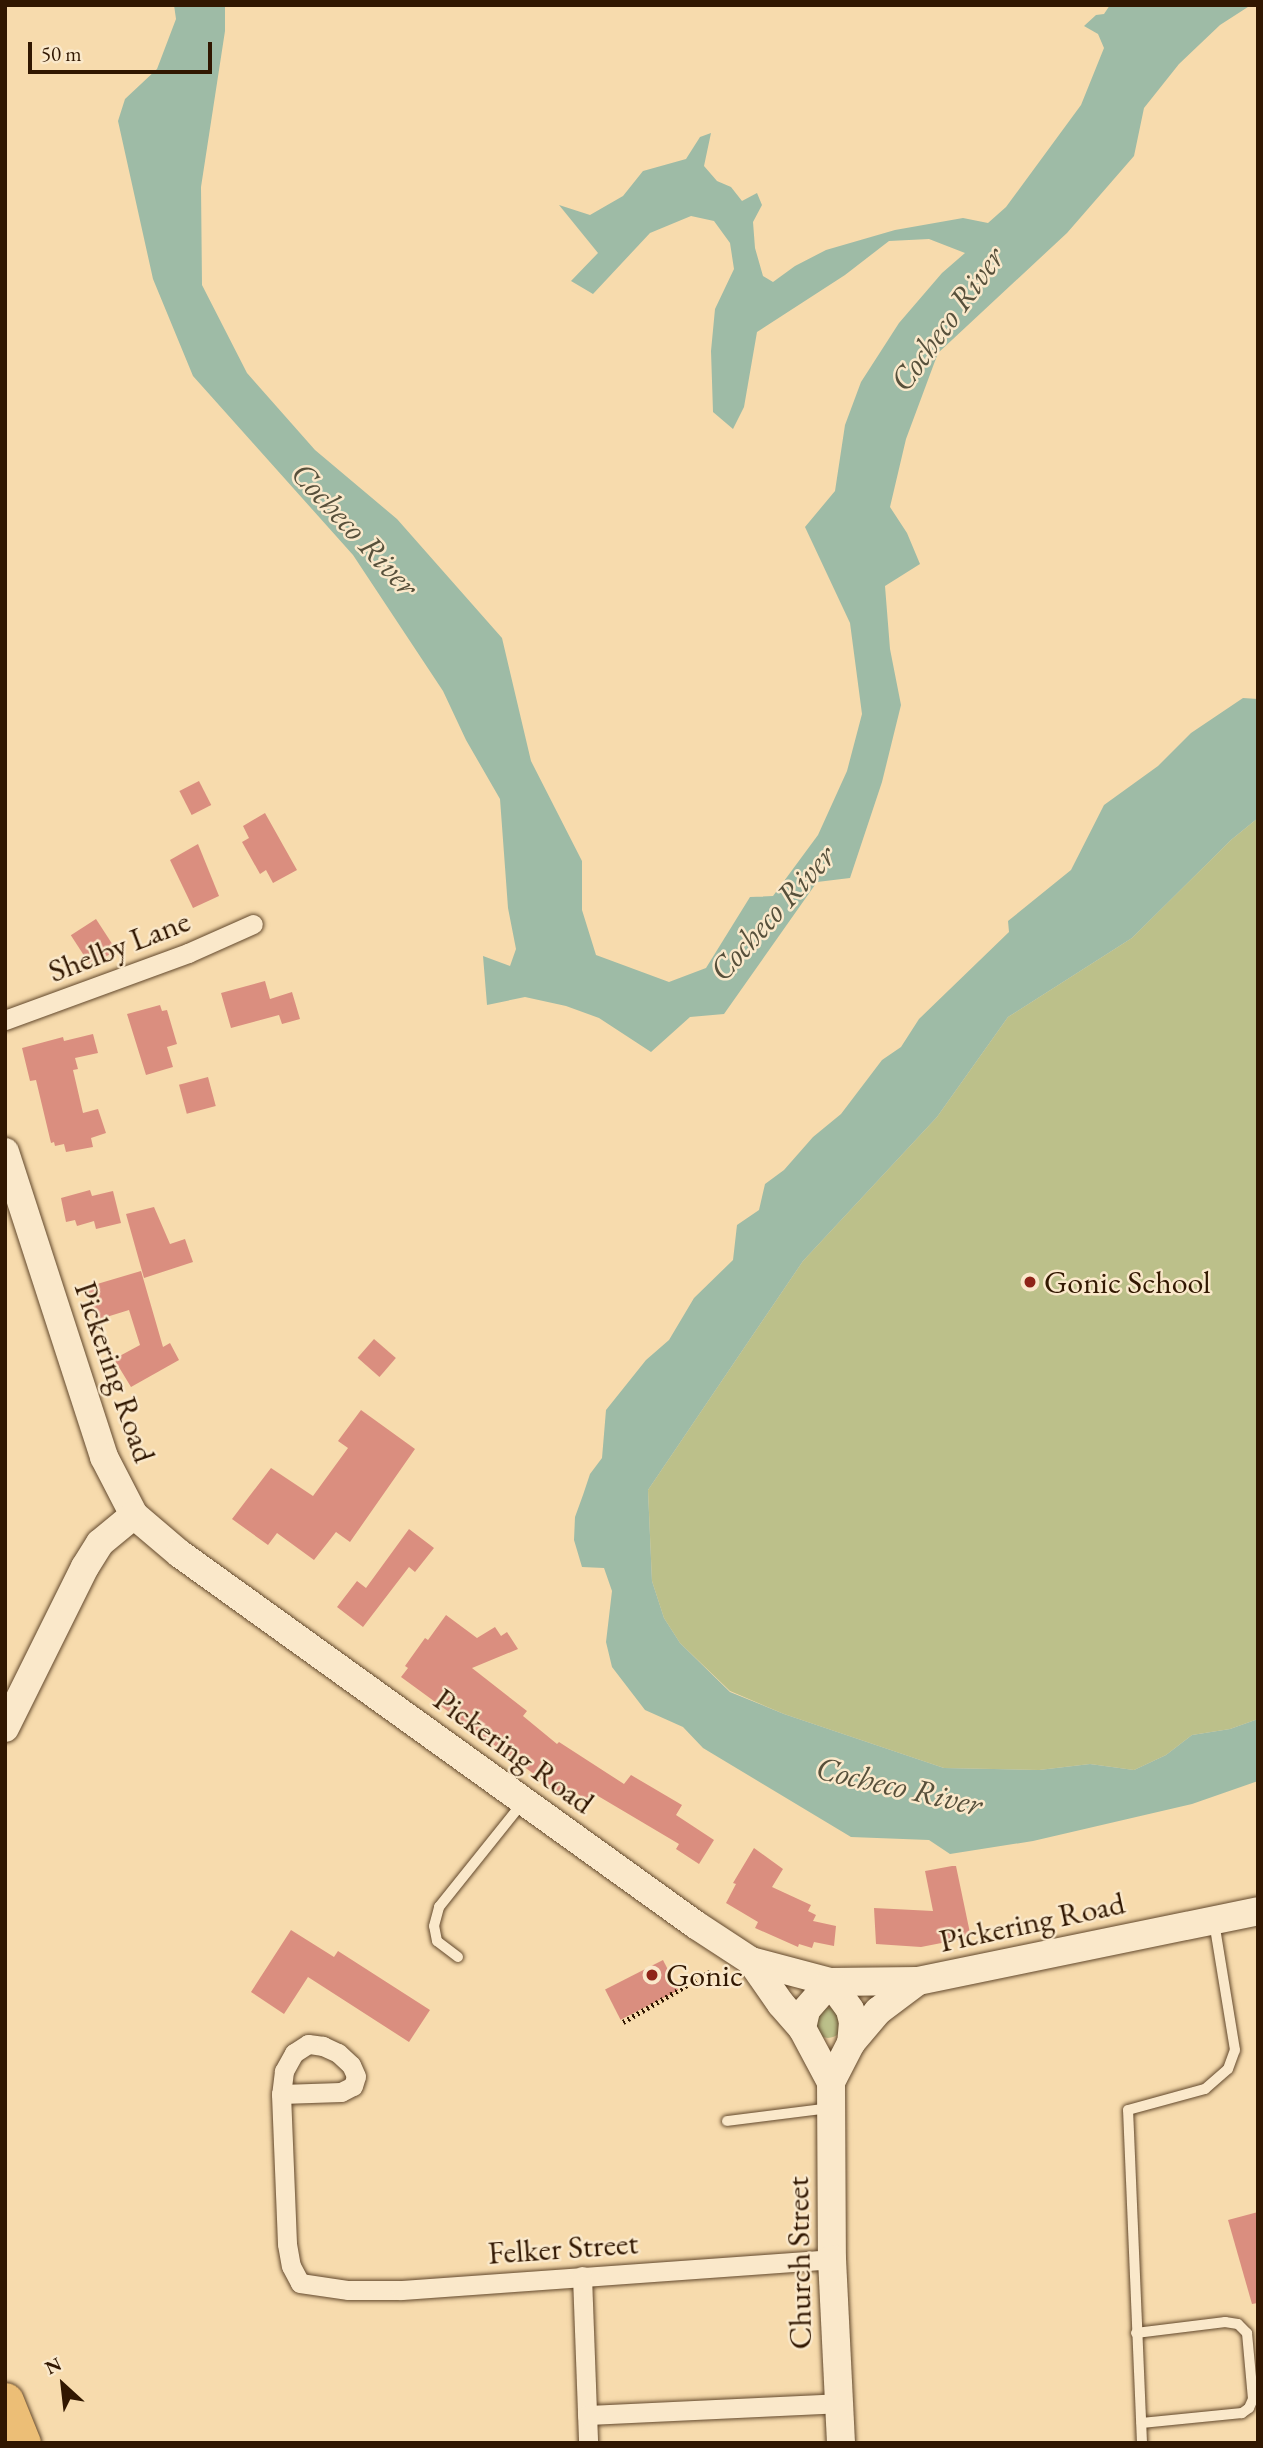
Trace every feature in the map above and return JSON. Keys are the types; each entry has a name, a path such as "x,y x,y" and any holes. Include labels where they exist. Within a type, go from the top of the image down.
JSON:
{"highway":[{"path":"5,2401 22,2443"}],"main road":[{"name":"Pickering Road","path":"5,1152 104,1457 134,1515 180,1554 696,1926 751,1961 830,1982 918,1982 1258,1911"},
{"path":"5,1727 85,1567 100,1544 134,1515"},
{"name":"Church Street","path":"751,1961 781,2004 802,2028 832,2095"},
{"path":"802,2028 806,2010 830,1982 850,2010 851,2043"},
{"name":"Church Street","path":"841,2443 832,2259 832,2095 851,2043 878,2011 918,1982"}],"street":[{"name":"Shelby Lane","path":"5,1020 188,953 253,924"},
{"name":"Felker Street","path":"281,2094 287,2244 291,2266 300,2283 348,2290 401,2290 832,2259"},
{"path":"582,2276 588,2443"},
{"path":"587,2415 839,2403"}],"lane":[{"path":"458,1957 437,1941 434,1926 439,1907 524,1801"},
{"path":"1142,2443 1128,2110 1205,2089 1228,2069 1235,2050 1213,1920"},
{"path":"727,2121 832,2095"},
{"path":"1136,2333 1225,2322 1238,2324 1247,2333 1253,2399 1249,2408 1242,2413 1141,2423"}],"path":[{"path":"623,2022 713,1970"}],"green space":[{"name":"Gonic School","path":"1258,818 1258,1719 1230,1729 1192,1735 1166,1755 1134,1770 1090,1764 1039,1770 944,1768 784,1714 730,1691 680,1643 664,1618 652,1581 648,1490 803,1261 937,1117 1008,1017 1132,938 1231,840"},
{"path":"828,2008 834,2009 842,2017 842,2029 834,2037 828,2038 822,2037 814,2029 813,2023 814,2017 822,2009"}],"water":[{"name":"Cocheco River","path":"174,5 225,5 225,31 201,187 202,285 247,373 315,450 397,519 502,638 531,761 582,861 582,910 596,955 669,982 706,968 750,897 773,896 818,835 847,771 862,714 850,623 805,527 835,491 845,425 861,382 899,323 942,273 965,253 929,239 889,241 845,275 757,332 744,407 733,429 713,412 711,351 715,309 734,269 730,243 714,221 691,216 650,233 593,294 571,281 598,253 559,205 590,215 623,196 643,171 686,159 700,137 711,133 704,166 717,181 731,187 742,201 757,193 762,205 753,222 755,248 763,276 773,282 795,266 826,250 895,230 963,218 988,223 1006,207 1081,105 1104,48 1098,34 1084,26 1096,15 1104,14 1110,5 1251,5 1220,25 1179,64 1144,108 1134,156 1067,233 938,353 906,439 890,507 907,533 920,564 885,586 890,649 901,705 882,782 850,878 817,882 724,1014 690,1017 651,1052 599,1018 566,1006 525,997 487,1005 483,956 510,966 516,949 508,908 500,799 466,740 443,691 353,555 193,376 153,279 118,121 125,99 157,69 176,19"},
{"name":"Cocheco River","path":"1243,698 1258,699 1258,818 1231,840 1132,938 1008,1017 937,1117 803,1261 648,1490 652,1581 664,1618 680,1643 730,1692 784,1714 944,1768 1039,1770 1090,1764 1134,1770 1166,1755 1192,1735 1230,1729 1258,1719 1258,1781 1192,1804 1033,1841 950,1854 929,1840 851,1837 703,1748 683,1727 645,1710 612,1667 606,1642 612,1591 604,1568 582,1567 574,1540 575,1517 590,1474 602,1458 606,1410 646,1360 669,1340 694,1298 733,1260 737,1225 759,1210 765,1184 784,1170 813,1137 841,1114 882,1060 901,1047 919,1019 1009,932 1008,921 1071,870 1104,805 1158,766 1191,733"}],"building":[{"path":"199,781 211,805 192,815 179,791"},
{"path":"265,813 297,870 273,883 266,870 260,874 242,842 249,838 243,826"},
{"path":"198,844 219,896 193,908 170,860"},
{"path":"96,919 116,950 91,966 71,935"},
{"path":"265,981 270,999 292,992 300,1019 282,1024 279,1015 231,1028 221,993"},
{"path":"160,1005 162,1011 167,1010 177,1044 167,1047 173,1067 146,1075 127,1014"},
{"path":"93,1034 98,1053 75,1058 78,1069 73,1070 83,1113 98,1109 106,1133 91,1138 93,1147 66,1152 64,1144 55,1146 54,1142 51,1143 36,1080 30,1081 22,1048 63,1037 64,1041"},
{"path":"208,1077 216,1106 187,1114 179,1085"},
{"path":"90,1190 92,1196 113,1191 121,1223 96,1229 94,1221 77,1226 75,1220 66,1222 61,1198"},
{"path":"154,1207 170,1244 185,1239 193,1262 144,1278 126,1214"},
{"path":"141,1271 163,1347 170,1343 179,1360 131,1387 114,1359 140,1345 129,1310 100,1319 99,1314 96,1315 87,1287"},
{"path":"374,1339 396,1358 379,1377 358,1358"},
{"path":"361,1410 415,1449 350,1542 336,1532 314,1560 277,1533 268,1545 232,1519 271,1468 313,1496 348,1448 338,1441"},
{"path":"409,1529 434,1548 415,1572 409,1567 363,1627 337,1607 357,1581 366,1588"},
{"path":"446,1615 477,1638 495,1627 501,1636 507,1632 518,1649 472,1668 527,1711 523,1716 557,1744 559,1742 624,1784 631,1775 682,1805 676,1815 714,1840 699,1864 676,1849 679,1844 593,1793 588,1801 569,1788 564,1796 401,1677 408,1668 405,1666 425,1638 428,1640"},
{"path":"754,1848 783,1869 772,1887 811,1905 808,1911 816,1915 813,1921 836,1926 834,1946 814,1942 812,1948 799,1944 798,1947 755,1928 758,1922 726,1903 736,1884 733,1883"},
{"path":"956,1866 970,1933 966,1934 967,1938 921,1947 876,1944 874,1908 933,1911 925,1871"},
{"path":"291,1930 334,1957 338,1951 430,2010 409,2042 308,1977 284,2014 251,1992"},
{"name":"Gonic","path":"663,1960 678,1990 621,2020 605,1990"},
{"path":"1258,2212 1258,2303 1252,2304 1228,2220"}],"place":[{"name":"Gonic School","path":"1030,1282"},
{"name":"Gonic","path":"652,1975"}]}
